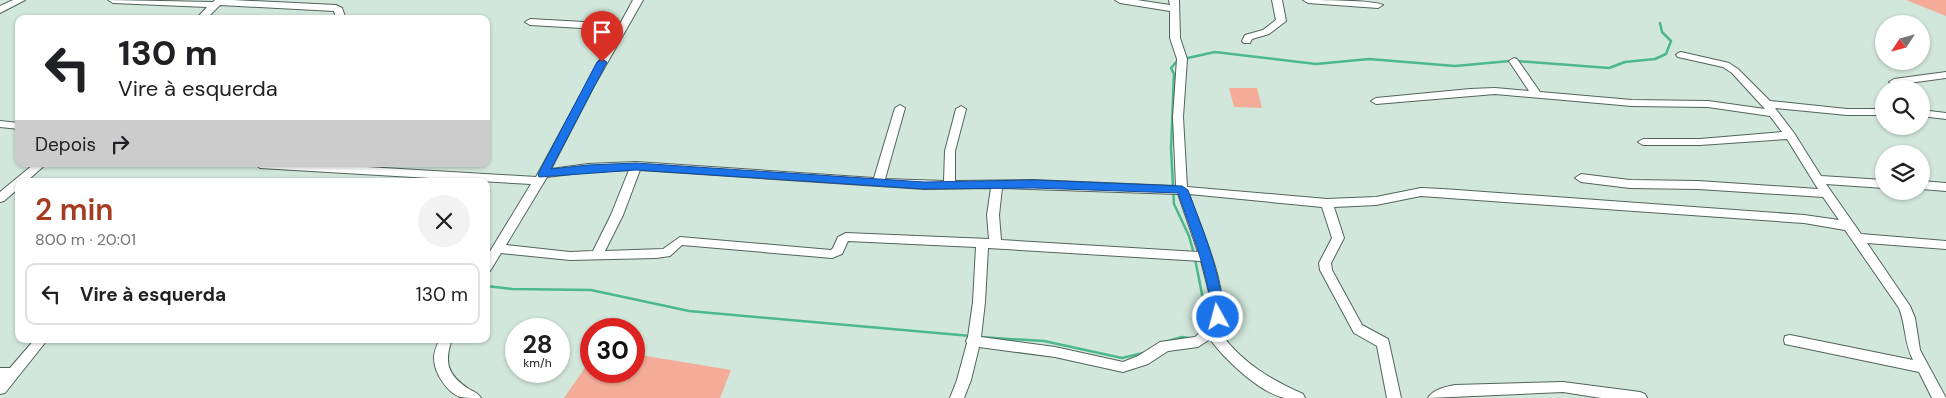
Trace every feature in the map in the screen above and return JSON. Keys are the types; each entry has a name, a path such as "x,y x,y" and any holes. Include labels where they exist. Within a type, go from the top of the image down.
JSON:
{"street":[{"path":"0,10 20,0"},
{"path":"113,0 218,2 336,8 339,10 340,15"},
{"path":"490,262 541,178 638,0"},
{"path":"1120,0 1174,4 1175,38 1182,59 1178,117 1182,190 1206,257 1217,300 1218,317 1215,336 1227,353 1264,383 1298,398"},
{"path":"1247,41 1248,36 1266,32 1281,21 1277,0"},
{"path":"1308,0 1378,5"},
{"path":"204,15 218,2"},
{"path":"530,22 622,27"},
{"path":"1681,55 1711,60 1731,68 1774,113 1848,226 1904,306 1909,318 1914,350 1939,398"},
{"path":"1514,61 1538,96"},
{"path":"1909,80 1946,75"},
{"path":"1376,101 1470,92 1632,103 1708,104 1774,113"},
{"path":"1767,104 1847,112 1875,112"},
{"path":"878,182 900,108"},
{"path":"949,186 950,151 961,109"},
{"path":"1930,114 1946,116"},
{"path":"0,124 15,126"},
{"path":"1643,142 1700,142 1790,135"},
{"path":"320,167 541,178 588,168 636,166 949,186 1033,184 1182,190 1327,203 1376,201 1421,192 1804,220 1848,226"},
{"path":"597,255 617,215 636,166"},
{"path":"24,178 36,167"},
{"path":"1580,178 1630,184 1698,185 1826,193"},
{"path":"1819,180 1875,183"},
{"path":"0,198 15,185"},
{"path":"957,398 963,384 972,341 981,274 993,216 997,185"},
{"path":"1930,186 1946,187"},
{"path":"1327,203 1338,238 1325,263 1326,270 1358,329 1383,343 1394,398"},
{"path":"499,248 570,256 664,254 680,241 832,254 838,251 842,240 846,237 988,243 1206,257"},
{"path":"1857,238 1946,245"},
{"path":"972,341 1055,352 1123,367 1143,360 1165,346 1198,342 1208,334 1218,317"},
{"path":"1790,340 1922,367"},
{"path":"0,389 6,373 38,343"},
{"path":"444,343 442,360 447,380 454,387 474,398"},
{"path":"1435,398 1447,392 1455,391 1554,388 1588,390 1640,398"}],"shaded area":[{"path":"1906,0 1946,0 1946,16"},
{"path":"1229,88 1257,88 1262,108 1234,107"},
{"path":"645,356 731,370 720,398 564,398 580,375 580,383 645,383"}],"waterway":[{"path":"1516,61 1609,68 1625,62 1655,59 1666,54 1671,41 1662,32 1660,23"},
{"path":"1183,59 1215,52 1316,64 1369,59 1455,66 1510,61"},
{"path":"1178,60 1171,68 1174,74 1171,149 1174,204 1189,236 1194,254"},
{"path":"1195,259 1208,324"},
{"path":"490,286 512,289 591,290 689,311 971,336"},
{"path":"979,337 1044,341 1122,358 1143,353"},
{"path":"1161,343 1182,337 1189,338"}],"route":[{"path":"602,62 543,174 588,168 636,166 924,185 1033,184 1182,190 1206,257 1217,300 1218,317"}]}
